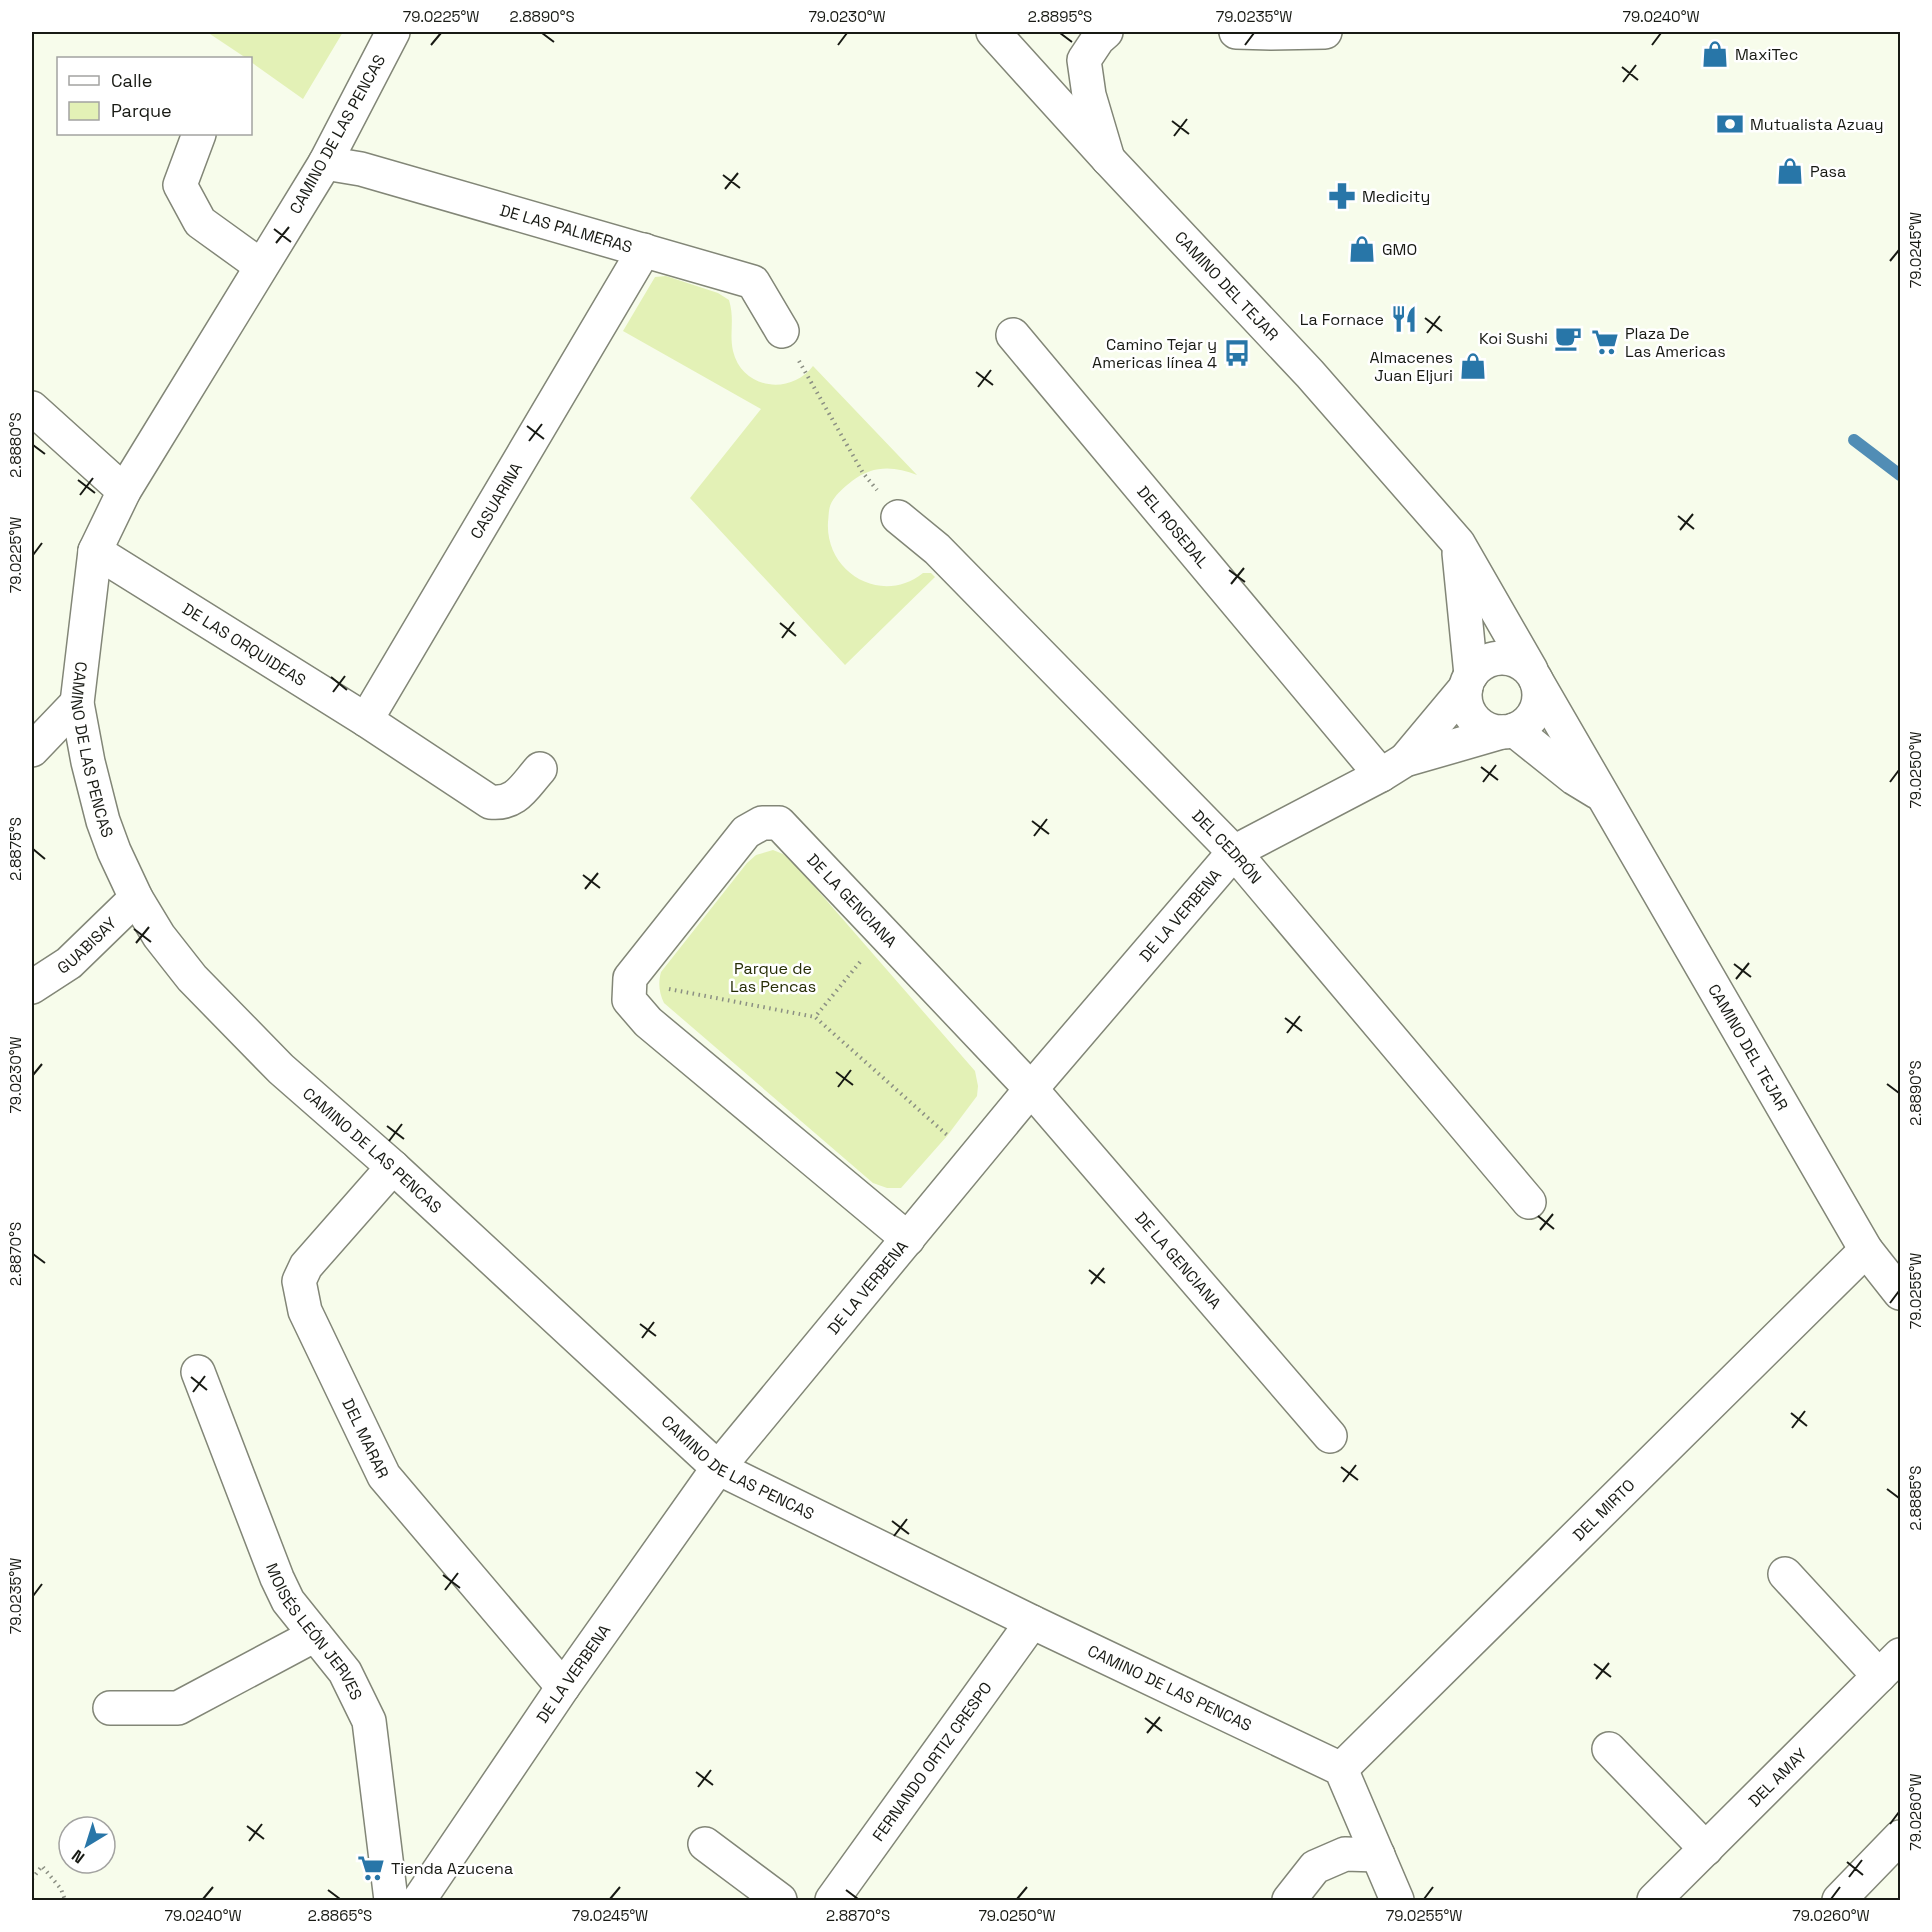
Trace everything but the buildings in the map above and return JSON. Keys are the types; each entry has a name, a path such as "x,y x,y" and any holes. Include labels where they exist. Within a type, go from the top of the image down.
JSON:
{"street":[{"name":"CAMINO DE LAS PENCAS","path":"393,32 325,163 124,490 95,551 76,703 103,821 136,898 159,936 192,978 281,1069 393,1167 718,1468 1032,1622 1341,1769"},
{"name":"CAMINO DEL TEJAR","path":"993,32 1108,159 1310,374 1458,543 1866,1250 1900,1293"},
{"path":"1106,32 1098,39 1084,60 1089,94 1108,159"},
{"path":"1236,32 1325,32"},
{"path":"199,135 180,185 200,222 261,266"},
{"name":"DE LAS PALMERAS","path":"325,163 361,169 753,282 782,331"},
{"name":"CASUARINA","path":"366,720 644,250"},
{"name":"DEL ROSEDAL","path":"1013,335 1393,768"},
{"path":"32,408 124,490"},
{"name":"DEL CEDRÓN","path":"898,517 937,549 1234,852 1529,1202"},
{"path":"1458,543 1468,681 1467,708 1482,726 1508,731 1526,724 1534,716 1539,705 1540,692 1534,675 1521,663 1511,659 1488,660 1478,666 1468,681"},
{"name":"DE LAS ORQUIDEAS","path":"95,551 366,720 490,802 502,803 513,800 540,770"},
{"name":"DE LA VERBENA","path":"1393,768 1468,681"},
{"path":"32,750 76,703"},
{"name":"CAMINO DEL TEJAR","path":"1508,731 1574,778 1604,796"},
{"name":"DE LA VERBENA","path":"419,1900 563,1687 718,1468 1031,1089 1234,852 1393,768 1508,731"},
{"name":"DE LA GENCIANA","path":"630,978 746,832 762,822 778,823 1031,1089 1329,1436"},
{"name":"GUABISAY","path":"32,987 69,963 136,898"},
{"path":"630,978 629,1000 648,1023 908,1239"},
{"name":"DEL MARAR","path":"393,1167 306,1266 299,1281 305,1311 384,1476 563,1687"},
{"name":"DEL MIRTO","path":"1341,1769 1866,1250"},
{"name":"MOISÉS LEÓN JERVES","path":"198,1372 277,1578 288,1600 345,1672 369,1721 391,1900"},
{"path":"1785,1574 1890,1666"},
{"name":"FERNANDO ORTIZ CRESPO","path":"832,1900 1032,1622"},
{"path":"110,1708 178,1707 315,1635"},
{"name":"DEL AMAY","path":"1654,1900 1890,1666"},
{"path":"1609,1749 1706,1849"},
{"path":"1341,1769 1397,1900"},
{"path":"1839,1900 1900,1837"},
{"path":"705,1844 780,1900"},
{"path":"1289,1900 1315,1867 1345,1854 1378,1856"}],"path":[{"path":"782,331 863,473 898,517"},
{"path":"815,1017 862,960"},
{"path":"630,978 659,987 815,1017 947,1136"},
{"path":"32,1880 42,1866 61,1889 65,1900"}],"green space":[{"path":"207,32 343,32 303,99 252,63 252,57 244,57"},
{"path":"666,276 718,293 729,300 732,314 733,351 738,364 746,374 768,384 780,384 792,382 803,376 813,366 917,475 892,469 868,472 844,487 830,505 828,522 830,540 836,556 846,569 859,579 874,585 890,586 907,582 923,573 931,573 935,577 845,665 690,498 761,409 623,331 655,277"},
{"name":"Parque de Las Pencas","path":"773,850 793,862 975,1071 977,1096 947,1136 901,1188 887,1188 873,1183 662,999 659,984 661,972 747,863 756,855"}],"waterway":[{"path":"1854,440 1900,475"}],"place":[{"name":"MaxiTec","path":"1715,54"},
{"name":"Mutualista Azuay","path":"1730,124"},
{"name":"Pasa","path":"1790,171"},
{"name":"Medicity","path":"1342,196"},
{"name":"GMO","path":"1362,249"},
{"name":"La Fornace","path":"1404,319"},
{"name":"Koi Sushi","path":"1568,338"},
{"name":"Plaza De Las Americas","path":"1605,342"},
{"name":"Camino Tejar y Americas línea 4","path":"1237,353"},
{"name":"Almacenes Juan Eljuri","path":"1473,366"},
{"name":"Tienda Azucena","path":"371,1868"}]}
